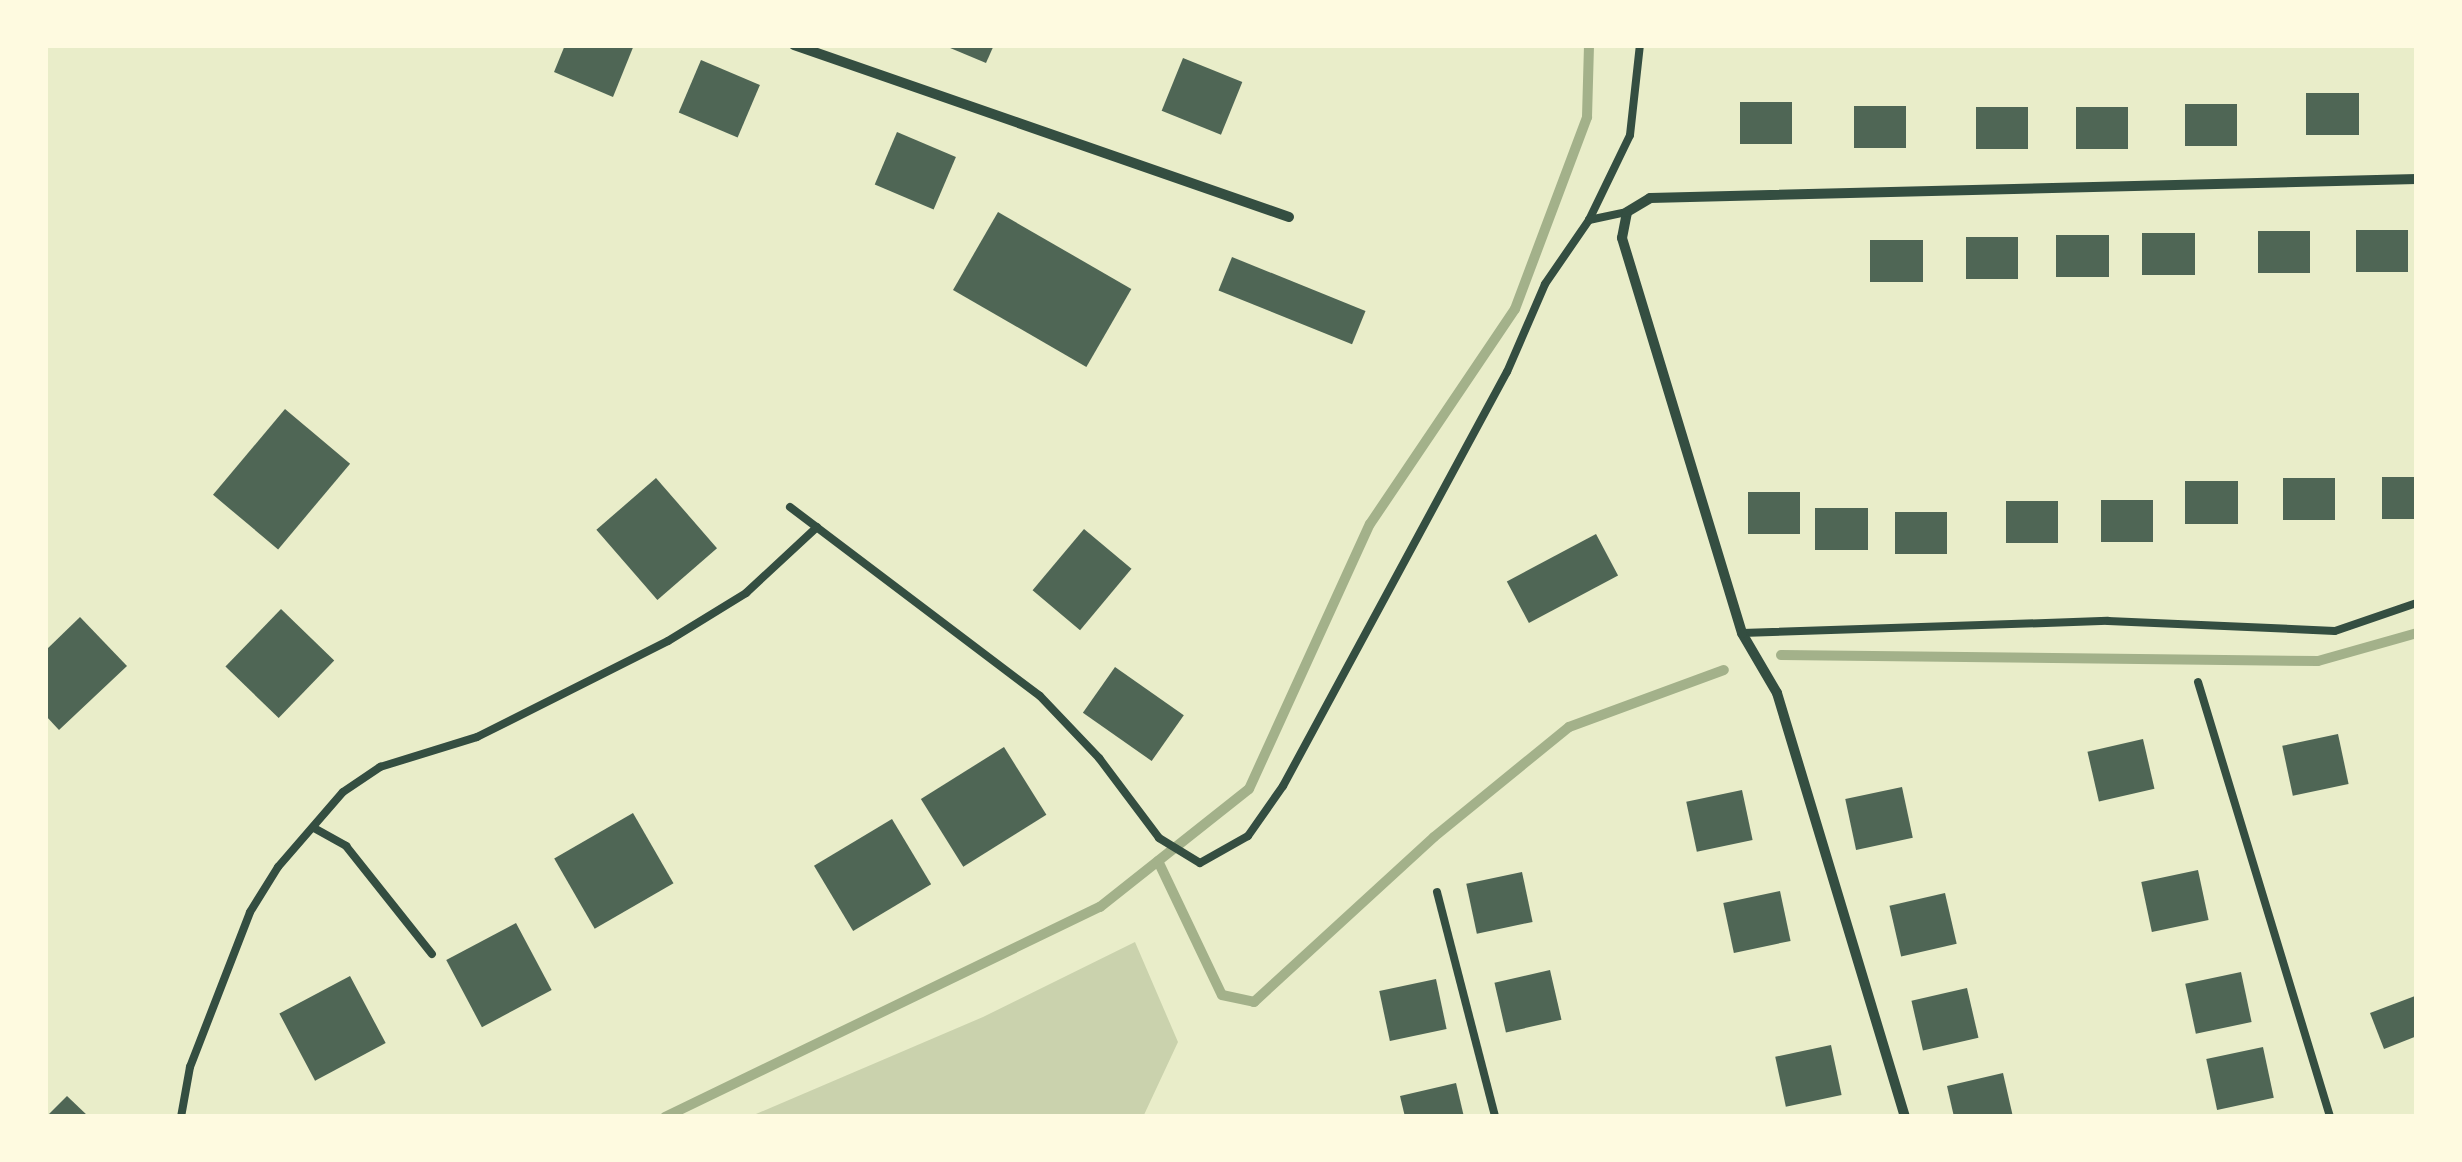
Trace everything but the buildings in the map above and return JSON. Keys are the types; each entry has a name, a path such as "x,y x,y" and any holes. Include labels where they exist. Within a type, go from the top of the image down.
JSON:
{"street":[{"path":"794,45 1289,217"},
{"path":"1905,1117 1778,693 1742,633 1622,238 1627,212 1650,198 2417,179"}],"lane":[{"path":"790,507 1040,696 1099,758 1160,838 1200,863 1248,836 1283,786 1508,372 1545,284 1590,220 1630,135 1640,45"},
{"path":"1590,220 1627,212"},
{"path":"180,1117 190,1067 250,912 343,792 380,766 476,737 668,641 746,593 817,527"},
{"path":"1742,633 2108,620 2334,631 2417,603"},
{"path":"2198,682 2330,1117"},
{"path":"314,828 346,846 432,954"},
{"path":"1437,892 1495,1117"}],"green space":[{"path":"1135,942 1178,1042 1143,1117 749,1117 983,1017"}],"waterway":[{"path":"665,1117 1100,907 1249,789 1370,524 1515,309 1587,117 1589,45"},
{"path":"1781,655 2318,661 2417,633"},
{"path":"1158,861 1222,995 1254,1002 1434,837 1569,727 1724,670"}]}
